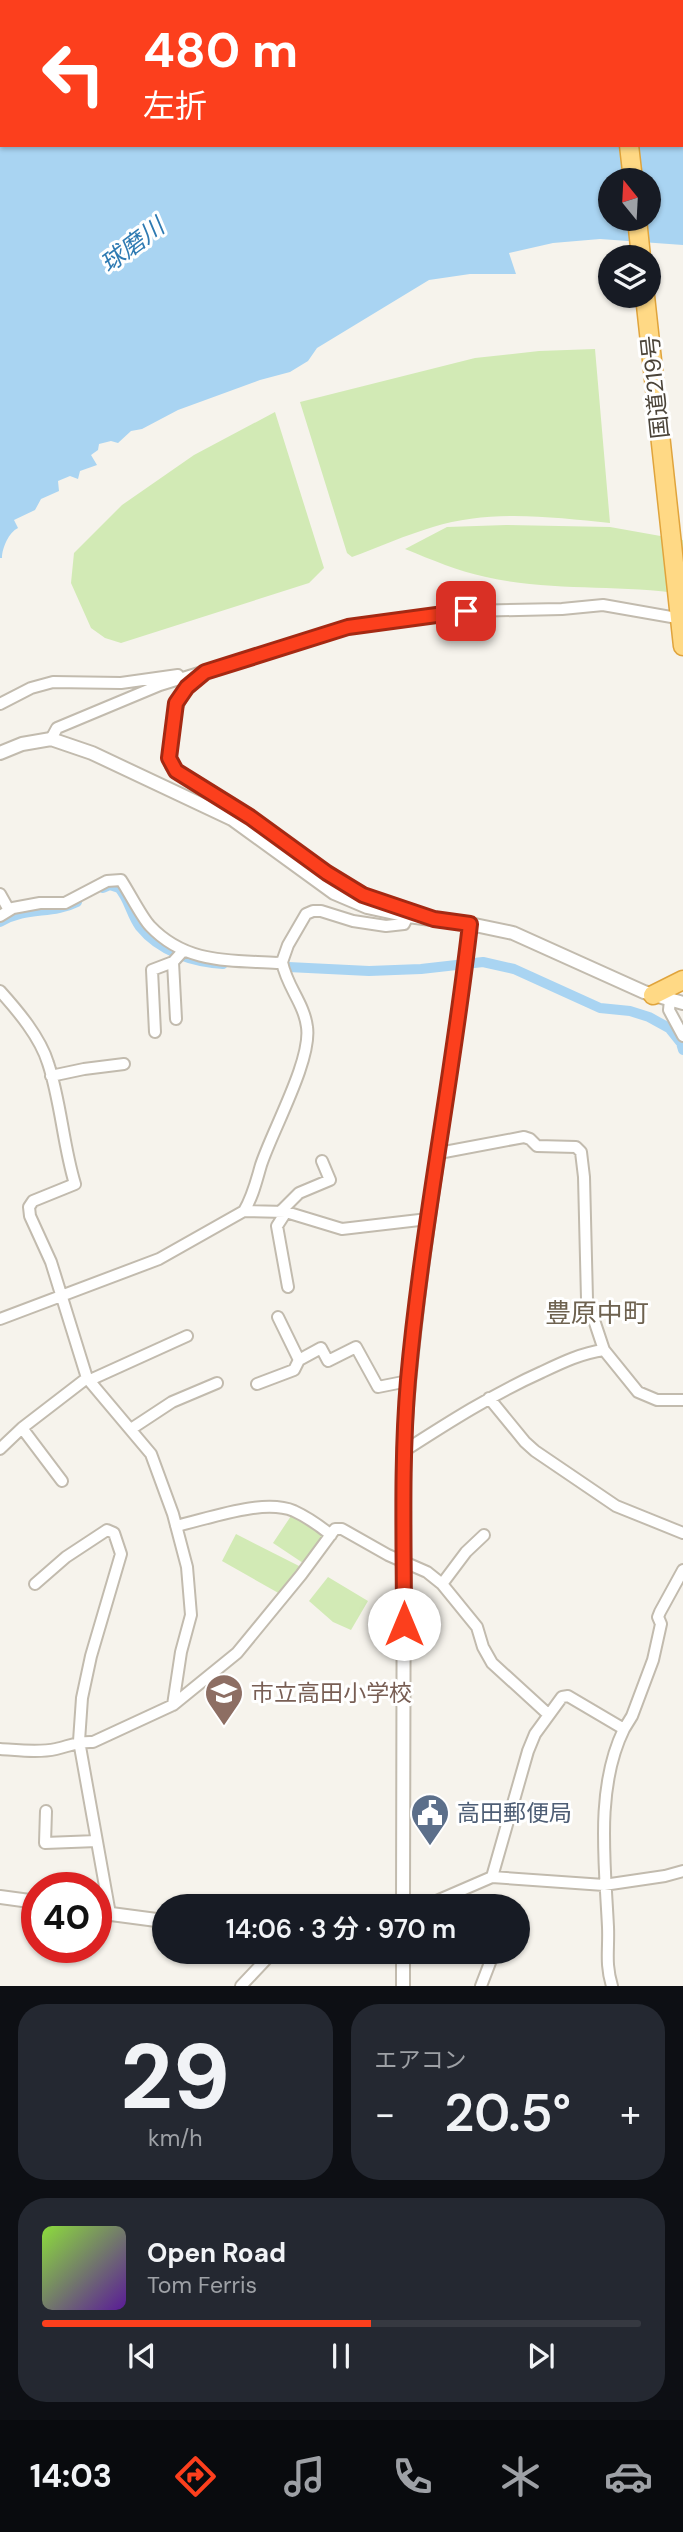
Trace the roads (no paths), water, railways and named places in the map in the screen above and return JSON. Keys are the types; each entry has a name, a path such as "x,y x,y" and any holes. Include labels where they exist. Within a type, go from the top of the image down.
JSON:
{"highway":[{"path":"629,147 632,168"},
{"name":"国道219号","path":"646,308 681,625"},
{"path":"669,999 683,981"}],"street":[{"path":"51,739 57,728 160,685 348,627 466,611 562,609 603,605 681,625"},
{"path":"0,704 31,688 53,682 121,683 205,672"},
{"path":"205,672 187,687 176,703 169,758 171,766 363,895 434,919"},
{"path":"0,753 22,744 51,739 92,753 232,819 334,892 367,907 513,933 669,999 668,1010 683,1036"},
{"path":"0,894 4,913 40,903 65,903 107,881 121,880 149,925 179,956 176,1019"},
{"path":"0,1319 159,1259 244,1211 251,1200 307,1043 305,1016 285,978 282,962 288,945 306,914 313,911 386,926 404,924 408,916"},
{"path":"403,1894 404,1451 408,1381 470,924"},
{"path":"155,1032 152,970 179,956 282,962"},
{"path":"0,991 17,1010 43,1050 75,1184 33,1201 29,1207 30,1216 51,1262 89,1379 151,1454 187,1567 191,1615 181,1651 173,1705"},
{"path":"51,1076 124,1063"},
{"path":"439,1153 524,1137 537,1146 576,1147 581,1152 588,1267 587,1299 604,1350 638,1392 657,1400 683,1400"},
{"path":"288,1287 276,1226 299,1193 330,1180 322,1161"},
{"path":"244,1211 284,1211 342,1229 428,1219"},
{"path":"278,1317 299,1360"},
{"path":"0,1449 22,1428 89,1379 187,1336"},
{"path":"257,1384 294,1370 299,1360 321,1348 328,1361 356,1347 378,1387 408,1381"},
{"path":"404,1451 489,1398 575,1357 604,1350"},
{"path":"131,1429 172,1402 217,1382"},
{"path":"489,1398 535,1451 616,1506 683,1533"},
{"path":"22,1428 62,1481"},
{"path":"176,1526 242,1510 271,1507 292,1510 331,1535"},
{"path":"0,1749 34,1751 54,1749 79,1741 93,1741 173,1705 237,1653 302,1575 335,1529 342,1529 388,1555 427,1572 442,1584 477,1627 483,1647 492,1663 549,1714"},
{"path":"35,1584 66,1558 107,1530 114,1533 121,1554 91,1657 82,1698 79,1741 97,1841 100,1872"},
{"path":"442,1584 466,1552 484,1535"},
{"path":"612,1986 606,1966 608,1928 604,1885 607,1789 615,1748 632,1716 653,1660 661,1624 658,1617 681,1578"},
{"path":"492,1877 528,1751 535,1734 562,1697 568,1696 624,1729"},
{"path":"46,1811 45,1843 97,1841"},
{"path":"453,1894 492,1877 604,1885 683,1871"},
{"path":"0,1897 21,1900"},
{"path":"112,1914 152,1919"},
{"path":"241,1986 262,1964"},
{"path":"403,1964 403,1986"},
{"path":"481,1986 489,1964"}],"water":[{"name":"球磨川","path":"0,147 683,147 683,245 600,239 553,243 509,253 516,274 470,274 429,280 317,348 308,361 290,372 178,410 142,429 131,431 118,443 111,441 99,444 98,450 91,455 97,465 80,471 78,479 70,476 58,481 59,491 41,499 35,510 14,520 18,528 5,545 0,558"}],"waterway":[{"path":"103,888 110,885 119,888 140,927 157,943 189,958 223,964"},
{"path":"0,922 20,914 77,902"},
{"path":"288,967 369,971 483,962 514,969 600,1008 630,1011 649,1017 669,1028 683,1050"}],"place":[{"name":"市立高田小学校","path":"224,1727"},
{"name":"高田郵便局","path":"430,1847"}],"district":[{"name":"豊原中町","path":"597,1313"}]}
